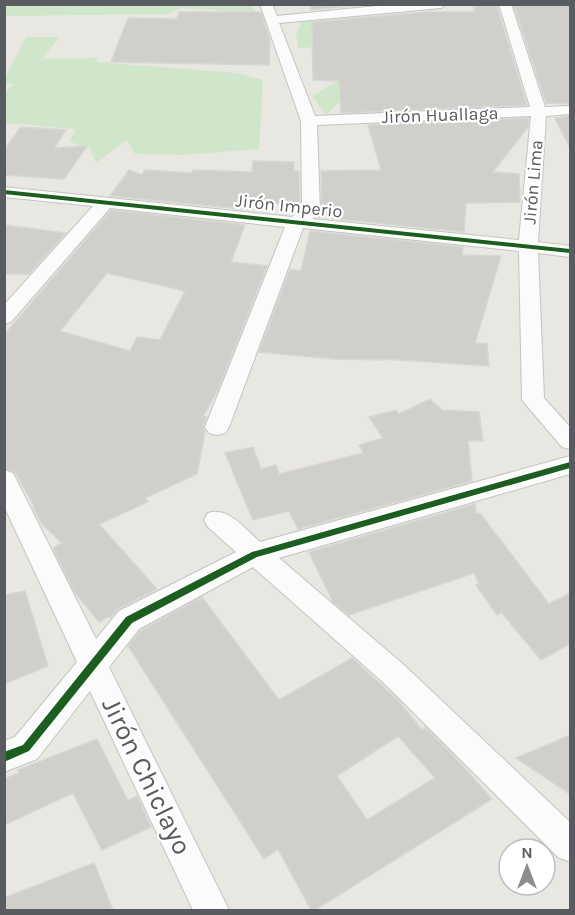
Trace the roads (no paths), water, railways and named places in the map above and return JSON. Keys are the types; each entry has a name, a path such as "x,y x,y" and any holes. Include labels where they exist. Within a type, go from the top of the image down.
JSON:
{"street":[{"path":"217,427 296,222 311,211 309,121 274,20 266,4"},
{"path":"274,20 441,4"},
{"name":"Jirón Lima","path":"505,4 539,111 528,246 533,400 570,441"},
{"name":"Jirón Huallaga","path":"309,121 570,110"},
{"name":"Jirón Imperio","path":"4,192 570,251"},
{"path":"4,318 106,201"},
{"path":"4,757 26,748 129,620 255,554 570,465"},
{"name":"Jirón Chiclayo","path":"4,478 211,910"},
{"path":"217,520 394,674 570,845"}]}
